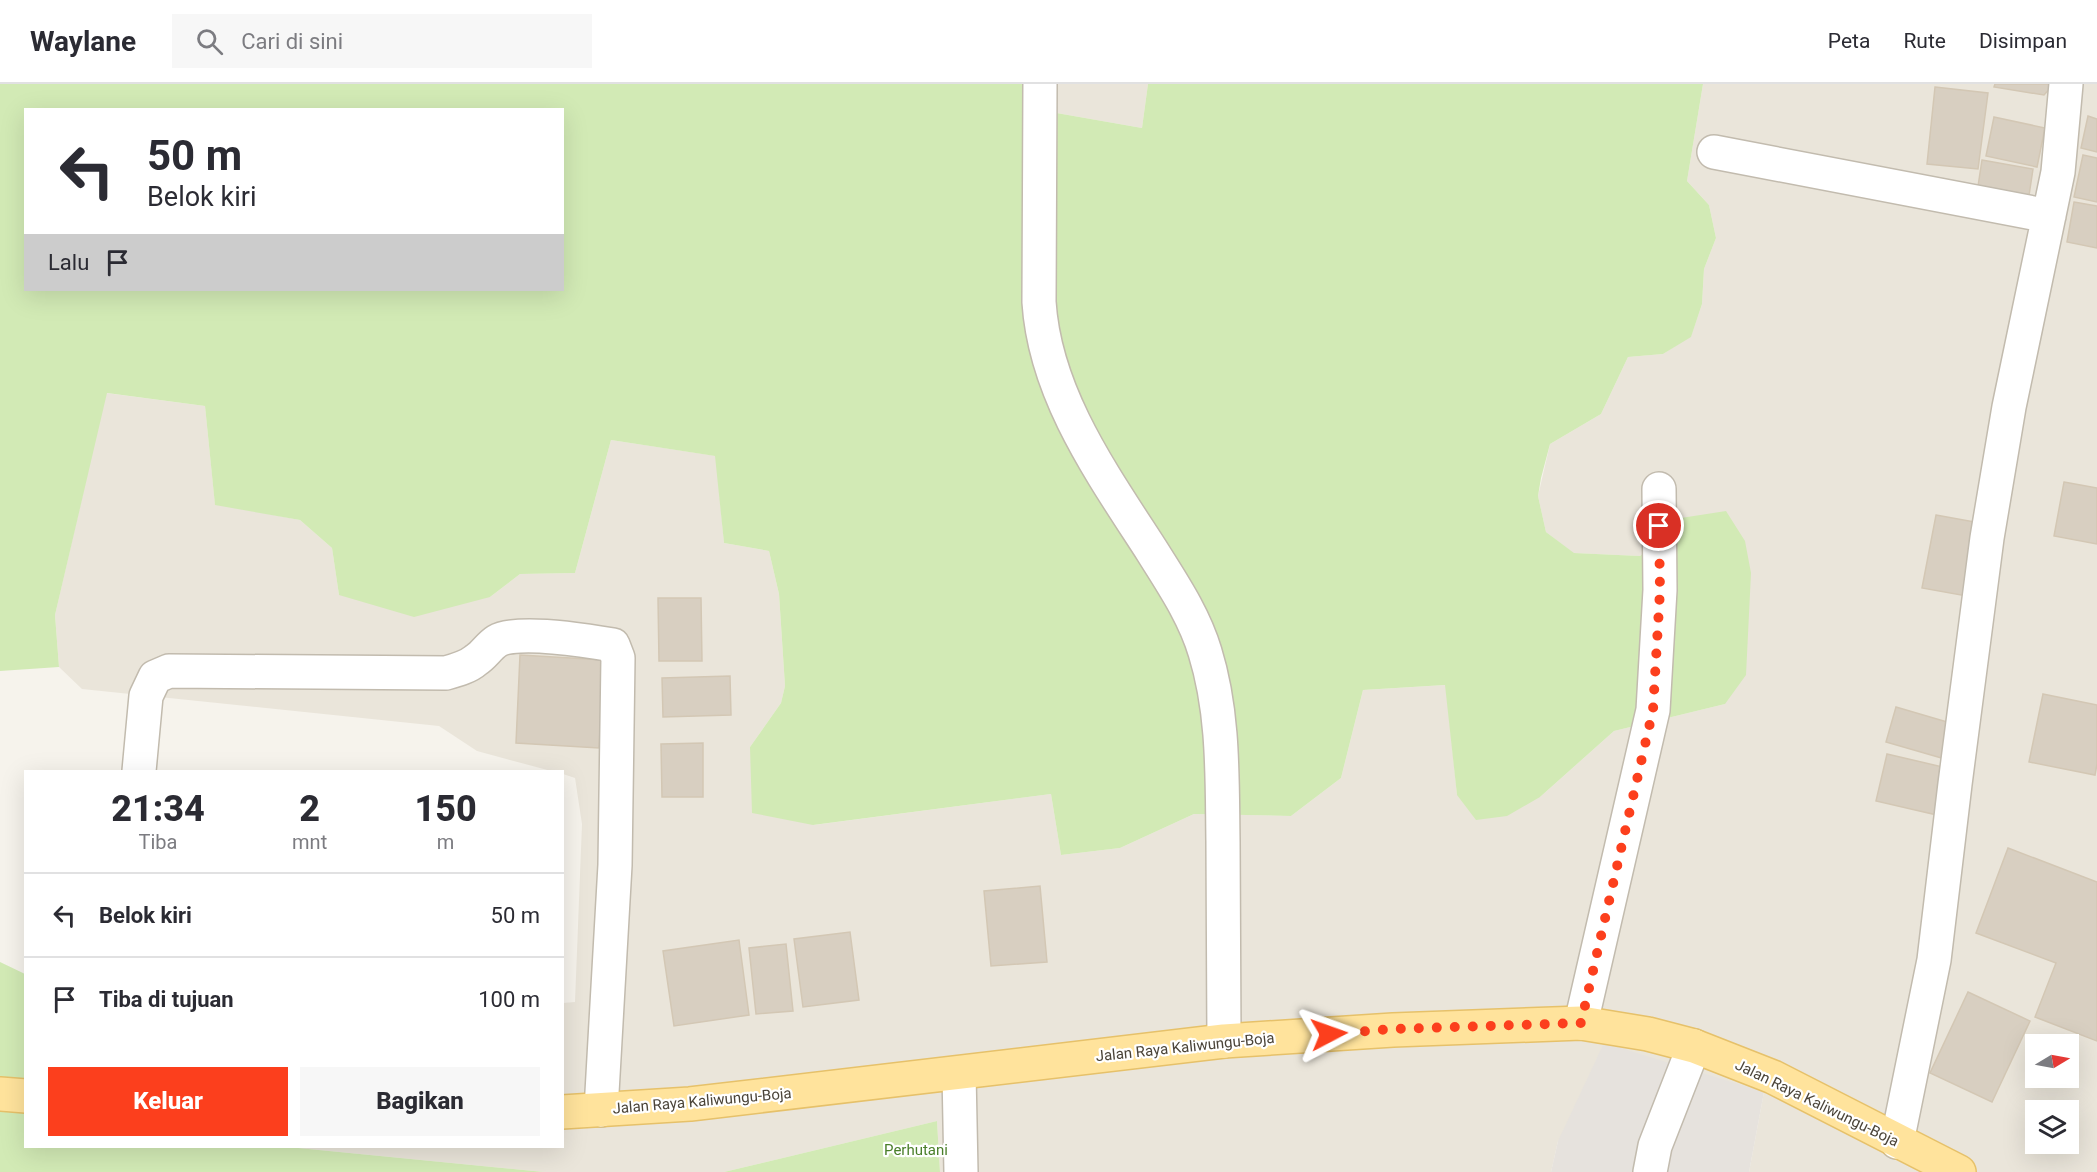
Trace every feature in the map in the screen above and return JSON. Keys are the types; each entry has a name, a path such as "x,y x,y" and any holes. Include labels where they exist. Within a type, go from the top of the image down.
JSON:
{"main road":[{"name":"Jalan Raya Kaliwungu-Boja","path":"564,1112 690,1104 1224,1041 1393,1029 1581,1023 1648,1034 1694,1046 1773,1077 1959,1172"},
{"path":"0,1094 24,1096"}],"street":[{"path":"1040,84 1039,302 1041,329 1047,353 1057,384 1075,423 1107,481 1190,615 1205,651 1214,692 1222,749 1224,1041"},
{"path":"1897,1142 1934,960 1954,784 1987,538 2009,407 2058,172 2066,84"},
{"path":"1714,152 2049,216"},
{"path":"1581,1023 1653,710 1660,591 1659,489"},
{"path":"139,770 146,696 155,677 169,671 446,674 477,660 498,640 514,636 568,639 614,645 618,658 615,865 601,1110"},
{"path":"1650,1172 1655,1146 1694,1046"},
{"path":"959,1073 962,1172"}],"shaded area":[{"path":"1024,84 1148,84 1142,128 1028,108"},
{"path":"1703,84 2097,84 2097,1172 1749,1172 1764,1092 1558,1141 1551,1172 940,1172 937,1121 724,1172 544,1172 298,1148 564,1148 564,1003 575,1002 582,824 575,778 564,774 564,770 547,770 477,751 439,726 82,689 59,667 55,615 106,393 205,406 215,504 300,520 332,548 339,595 490,597 520,574 575,573 611,440 716,456 724,543 769,551 779,594 785,686 781,703 750,747 814,825 1051,794 1061,855 1120,848 1194,814 1291,816 1341,778 1363,690 1446,685 1457,795 1540,797 1614,731 1725,704 1681,518 1640,556 1573,553 1546,532 1538,496 1550,444 1601,414 1628,357 1663,354 1691,336 1702,304 1704,269 1716,238 1709,205 1687,181"},
{"path":"1604,1043 1764,1092 1749,1172 1551,1172 1558,1141"}],"green space":[{"path":"0,84 1024,84 1028,108 1142,128 1148,84 1703,84 1687,181 1709,205 1716,238 1704,269 1702,304 1691,337 1663,354 1628,357 1601,414 1550,444 1538,496 1546,532 1574,553 1640,556 1681,518 1726,511 1745,541 1751,573 1746,675 1725,704 1614,731 1540,797 1507,816 1476,820 1457,795 1445,685 1363,690 1341,778 1291,816 1194,814 1120,848 1061,855 1051,794 813,825 752,813 750,747 781,703 785,686 779,594 769,551 724,543 715,456 611,440 575,573 520,574 490,597 414,617 339,595 332,548 300,520 215,505 205,406 107,393 55,615 59,667 0,671"},
{"path":"0,962 24,974 24,1148 298,1148 544,1172 0,1172"},
{"name":"Perhutani","path":"937,1121 940,1172 724,1172"}],"building":[{"path":"1995,84 2054,84 2044,95 1994,87"},
{"path":"1935,87 1988,93 1978,169 1927,164"},
{"path":"2088,116 2097,119 2097,152 2081,148"},
{"path":"1994,117 2045,128 2037,167 1986,156"},
{"path":"2083,155 2097,158 2097,202 2074,197"},
{"path":"1982,160 2033,169 2028,202 1977,193"},
{"path":"2074,202 2097,206 2097,248 2067,242"},
{"path":"2064,482 2097,488 2097,544 2054,536"},
{"path":"1936,515 1986,524 1972,597 1922,588"},
{"path":"658,598 701,598 702,661 659,661"},
{"path":"520,655 604,660 599,748 516,743"},
{"path":"730,676 731,715 663,717 662,678"},
{"path":"2043,694 2097,705 2095,775 2029,762"},
{"path":"1896,707 1954,724 1945,759 1886,742"},
{"path":"703,743 703,797 662,797 661,744"},
{"path":"1887,754 1947,768 1937,815 1876,801"},
{"path":"2008,848 2097,882 2097,1041 2035,1017 2056,963 1976,933"},
{"path":"1040,886 1047,962 991,966 984,891"},
{"path":"850,932 859,1000 803,1007 794,939"},
{"path":"739,940 749,1015 674,1026 663,951"},
{"path":"786,944 793,1011 756,1014 749,948"},
{"path":"1968,992 2030,1021 1992,1102 1930,1073"}],"route":[{"path":"1329,1034 1393,1029 1581,1023 1653,710 1660,591 1659,526"}]}
